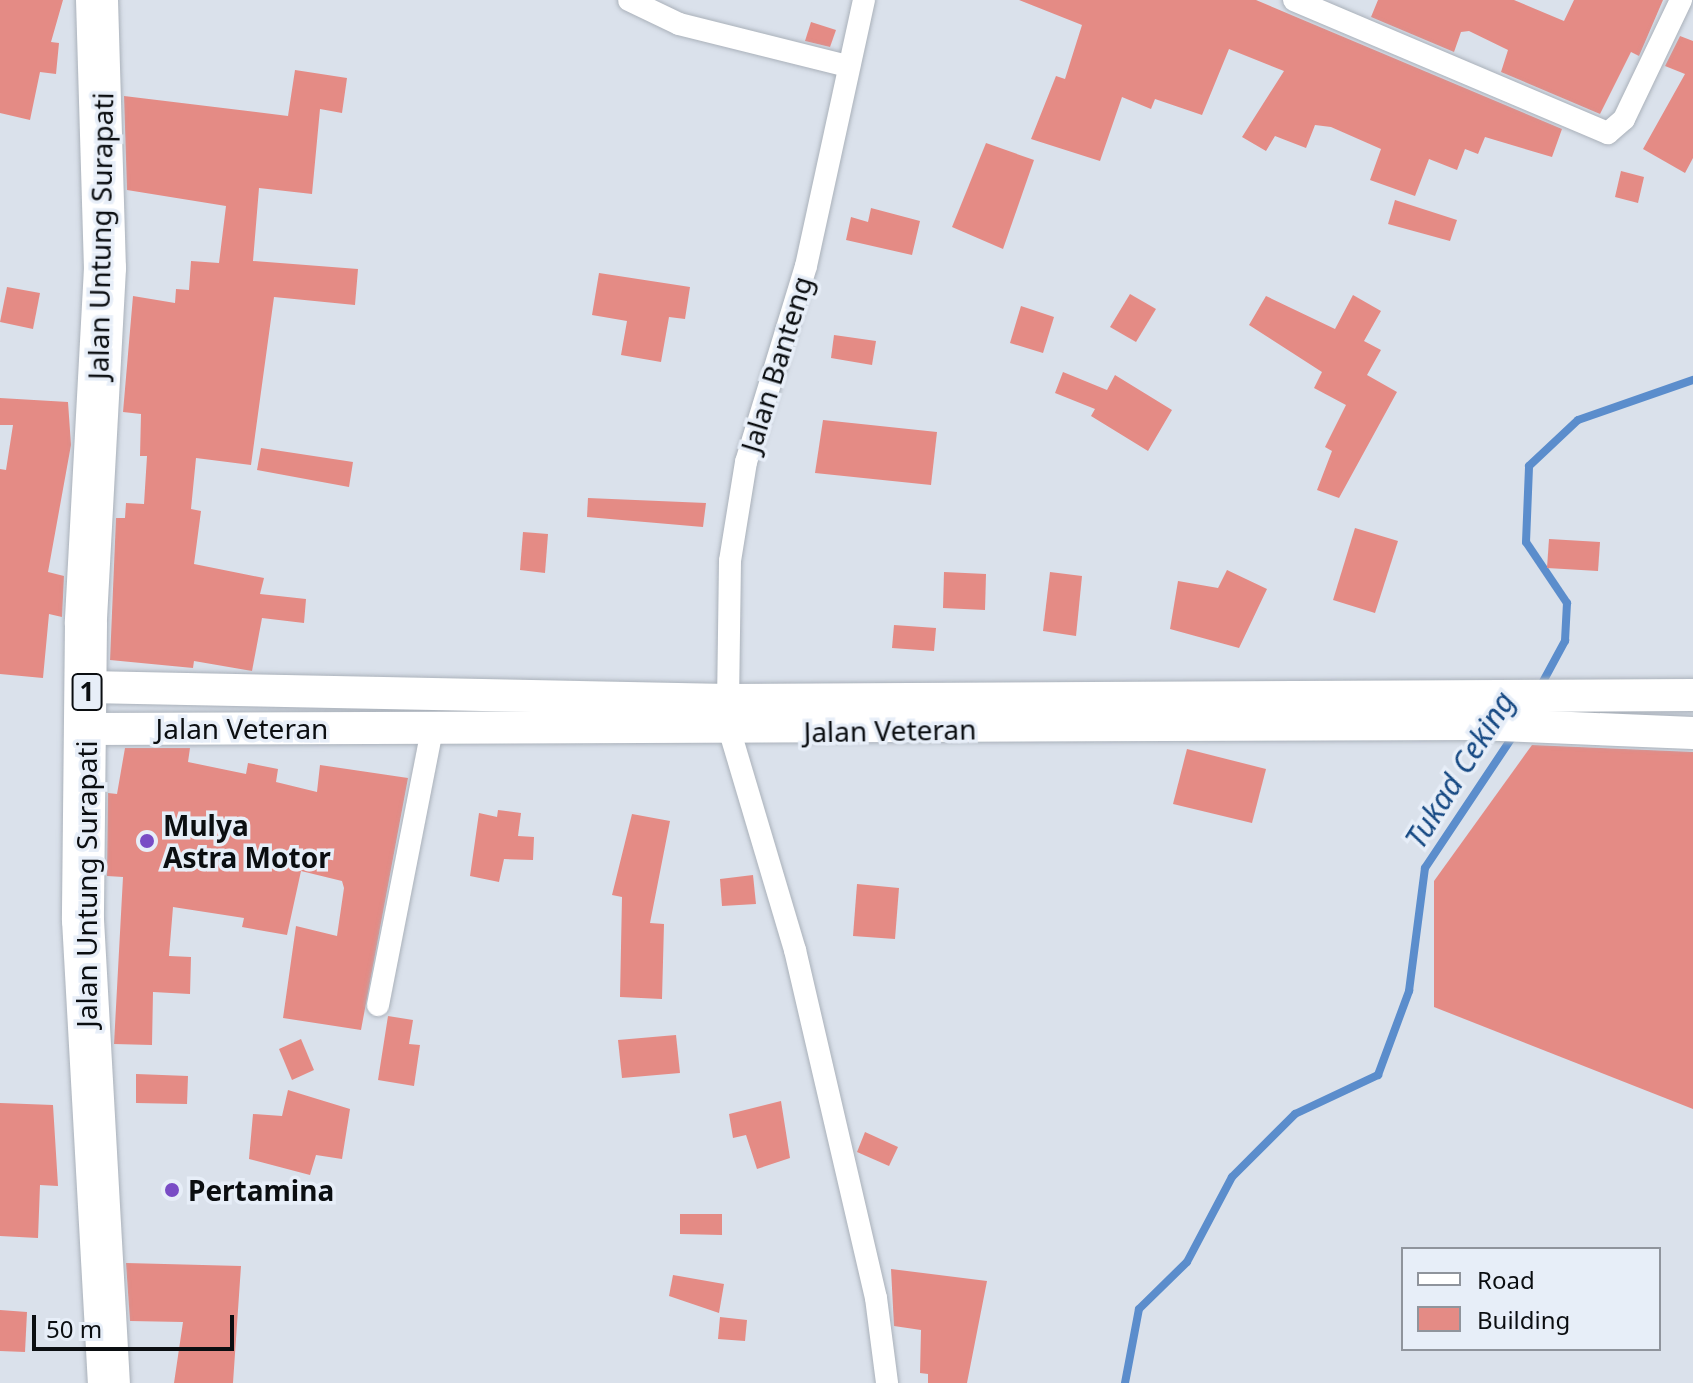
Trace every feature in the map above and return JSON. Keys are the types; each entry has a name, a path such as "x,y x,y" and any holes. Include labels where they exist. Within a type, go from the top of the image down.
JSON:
{"highway":[{"name":"Jalan Untung Surapati","path":"97,0 105,268 86,729 86,1052 109,1383"}],"main road":[{"name":"Jalan Veteran","path":"88,687 728,700 1523,693 1693,695"},
{"name":"Jalan Veteran","path":"86,729 730,732 1477,724 1693,733"}],"street":[{"path":"629,0 679,24 847,66"},
{"name":"Jalan Banteng","path":"864,0 847,66 806,266 746,462 730,561 728,700 730,732 792,938 876,1298 887,1383"},
{"path":"1294,0 1608,133 1624,119 1681,0"},
{"path":"378,1005 432,729"}],"building":[{"path":"0,0 63,0 51,42 59,43 56,74 40,72 30,120 0,113"},
{"path":"1019,0 1256,0 1562,129 1552,157 1485,137 1478,154 1465,149 1457,170 1429,159 1415,196 1370,180 1381,149 1331,127 1315,125 1306,148 1275,136 1266,151 1242,137 1284,71 1229,49 1202,115 1155,99 1151,109 1122,97 1100,161 1031,139 1056,76 1065,79 1082,25"},
{"path":"1378,0 1514,0 1564,21 1574,0 1663,0 1639,56 1631,52 1600,114 1501,72 1508,50 1469,31 1461,32 1454,52 1371,17"},
{"path":"811,22 836,30 830,47 805,41"},
{"path":"1680,36 1693,41 1693,158 1685,173 1643,149 1685,74 1665,66"},
{"path":"295,70 347,78 342,113 320,109 312,194 259,188 253,261 358,269 355,305 274,297 251,465 196,458 191,509 201,511 194,564 264,578 260,594 306,599 304,623 262,618 252,671 194,661 193,668 110,660 116,518 125,518 126,503 144,504 147,456 140,456 141,414 123,412 133,296 175,303 176,289 189,290 191,261 219,263 226,206 127,190 124,96 288,116"},
{"path":"986,143 1034,160 1003,249 952,227"},
{"path":"1621,171 1644,177 1638,203 1615,197"},
{"path":"1395,200 1457,220 1450,241 1388,224"},
{"path":"871,208 920,221 912,255 846,240 851,217 868,222"},
{"path":"599,273 690,287 685,319 669,317 661,362 621,355 627,321 592,315"},
{"path":"7,287 40,293 33,329 0,322"},
{"path":"1130,294 1156,309 1136,342 1110,327"},
{"path":"1353,295 1381,311 1364,341 1381,350 1367,375 1397,392 1339,498 1317,490 1332,451 1325,447 1346,405 1314,388 1322,372 1249,325 1266,296 1335,329"},
{"path":"1021,306 1054,317 1043,353 1010,343"},
{"path":"834,335 876,341 872,365 831,358"},
{"path":"1063,372 1107,390 1115,375 1172,410 1148,451 1091,416 1095,409 1055,393"},
{"path":"0,398 68,402 71,445 48,572 64,576 62,617 49,614 43,678 0,674 0,469 6,470 13,425 0,425"},
{"path":"823,420 937,432 931,485 815,473"},
{"path":"261,448 353,462 349,487 257,470"},
{"path":"588,498 706,503 703,527 587,517"},
{"path":"1355,528 1398,541 1375,613 1333,600"},
{"path":"523,532 548,534 545,573 520,570"},
{"path":"1549,539 1600,542 1598,571 1547,568"},
{"path":"1227,570 1267,589 1239,648 1170,629 1178,581 1218,588"},
{"path":"944,572 986,574 985,610 943,608"},
{"path":"1050,572 1082,576 1076,636 1043,631"},
{"path":"894,625 936,628 934,651 892,648"},
{"path":"1532,745 1693,752 1693,1109 1434,1007 1434,881"},
{"path":"125,748 190,748 188,762 246,774 248,763 278,769 276,782 317,792 320,765 408,778 361,1030 283,1018 296,926 337,936 344,888 342,881 301,871 287,935 242,927 244,918 173,907 169,956 191,957 190,994 153,992 152,1045 114,1044 123,877 107,876 108,793 117,794"},
{"path":"1187,749 1266,769 1252,823 1173,804"},
{"path":"498,810 521,813 518,836 534,837 533,860 504,859 499,882 470,876 479,813 497,817"},
{"path":"632,814 670,821 650,923 664,924 662,999 620,997 622,897 612,895"},
{"path":"753,875 756,904 722,906 720,879"},
{"path":"857,884 899,888 895,939 853,936"},
{"path":"388,1016 413,1020 409,1044 420,1045 414,1086 378,1080"},
{"path":"676,1035 680,1073 622,1078 618,1040"},
{"path":"301,1039 314,1070 292,1080 279,1049"},
{"path":"136,1074 188,1076 187,1104 136,1103"},
{"path":"288,1090 350,1109 342,1159 316,1155 310,1175 249,1159 253,1114 282,1116"},
{"path":"781,1101 790,1158 757,1169 746,1135 733,1138 729,1114"},
{"path":"0,1103 53,1105 58,1186 40,1185 38,1238 0,1236"},
{"path":"865,1132 898,1147 889,1166 857,1152"},
{"path":"680,1214 722,1214 722,1235 680,1234"},
{"path":"126,1263 241,1266 233,1383 174,1383 183,1322 130,1321"},
{"path":"891,1269 987,1281 967,1383 928,1383 928,1374 920,1373 921,1330 894,1326"},
{"path":"673,1275 724,1284 719,1313 669,1296"},
{"path":"0,1310 27,1312 25,1352 0,1351"},
{"path":"720,1317 747,1320 745,1341 718,1339"}],"waterway":[{"name":"Tukad Ceking","path":"1539,689 1565,641 1567,603 1526,542 1529,466 1578,420 1693,380"},
{"name":"Tukad Ceking","path":"1125,1383 1139,1309 1187,1262 1232,1177 1295,1114 1378,1075 1409,991 1425,868 1515,733"}],"place":[{"name":"Mulya Astra Motor","path":"147,841"},
{"name":"Pertamina","path":"172,1190"}]}
